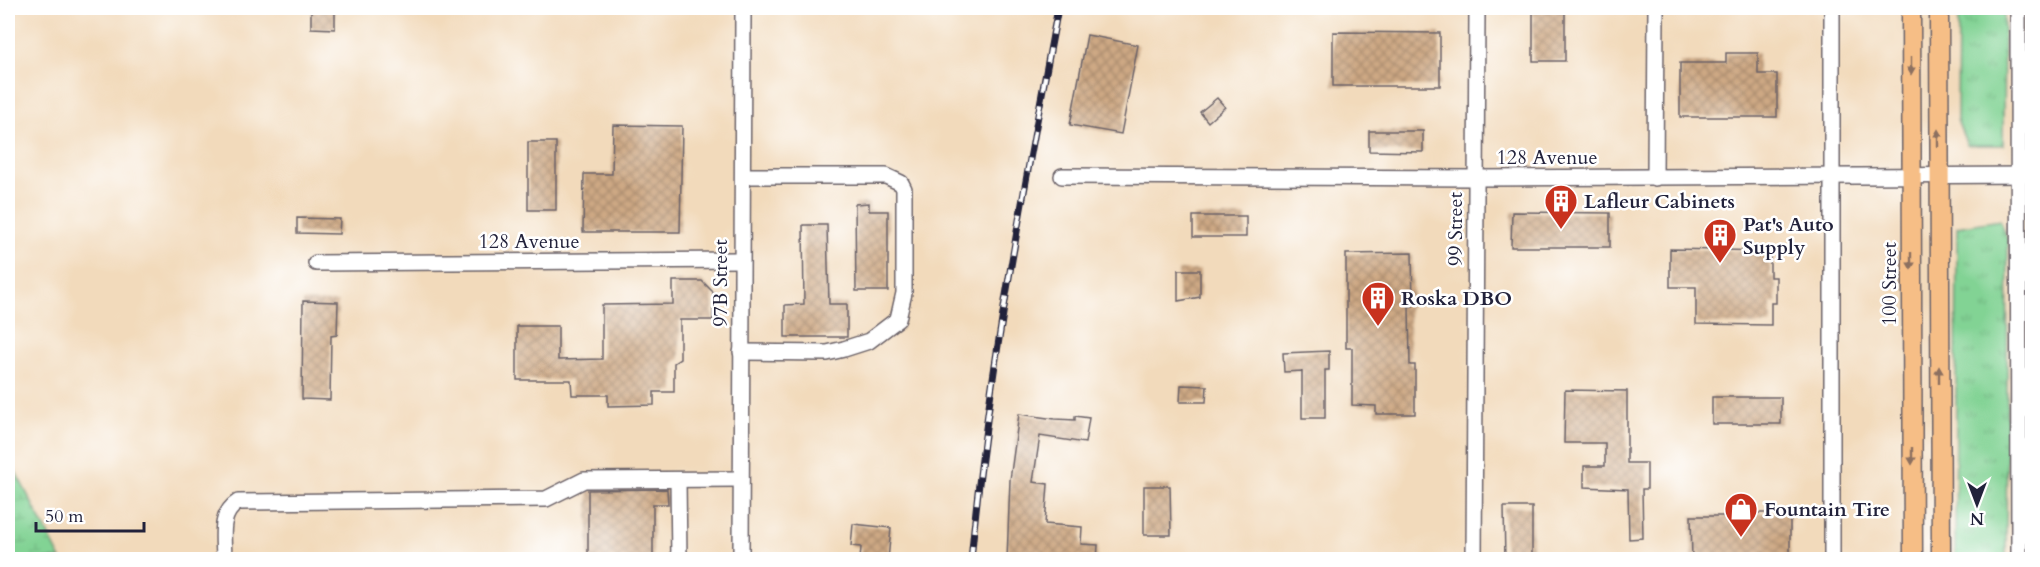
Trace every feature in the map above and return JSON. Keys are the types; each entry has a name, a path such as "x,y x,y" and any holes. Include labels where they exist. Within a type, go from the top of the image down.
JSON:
{"main road":[{"name":"100 Street","path":"1911,8 1913,560"},
{"path":"1939,8 1941,560"}],"street":[{"name":"97B Street","path":"741,560 743,8"},
{"name":"99 Street","path":"1474,560 1477,8"},
{"path":"1655,178 1656,8"},
{"path":"1832,8 1833,560"},
{"path":"2018,8 2025,175 2019,560"},
{"name":"128 Avenue","path":"1062,176 1655,178 2025,175"},
{"path":"741,352 827,353 844,350 869,341 898,319 904,294 904,189 901,183 886,176 742,176"},
{"name":"128 Avenue","path":"316,263 741,260"},
{"path":"224,560 223,519 228,509 238,502 546,499 584,480 741,479"},
{"path":"678,480 679,560"}],"green space":[{"path":"1958,8 2004,8 2003,145 1967,145 1957,120"},
{"path":"2000,220 2008,241 2006,559 1955,559 1957,227"},
{"path":"8,457 61,559 8,559"}],"building":[{"path":"311,8 335,8 335,29 311,28"},
{"path":"1533,8 1565,8 1565,61 1533,61"},
{"path":"1333,32 1440,33 1440,86 1333,86"},
{"path":"1087,35 1138,45 1121,134 1070,125"},
{"path":"1726,53 1758,53 1758,74 1777,74 1777,117 1680,117 1680,63 1726,63"},
{"path":"1217,98 1225,107 1208,122 1200,112"},
{"path":"613,125 682,126 680,232 583,232 584,174 612,174"},
{"path":"1369,131 1423,131 1423,152 1369,151"},
{"path":"528,142 556,142 556,210 528,210"},
{"path":"869,203 869,211 888,211 888,291 856,291 855,204"},
{"name":"Lafleur Cabinets","path":"1512,212 1610,213 1610,247 1511,247"},
{"path":"1193,216 1246,216 1246,237 1193,237"},
{"path":"297,218 340,219 339,234 297,233"},
{"path":"803,225 827,225 829,304 847,304 847,337 785,337 785,305 804,304"},
{"path":"1670,249 1770,251 1770,277 1776,277 1776,303 1771,303 1771,325 1696,324 1696,287 1670,287"},
{"name":"Roska DBO","path":"1412,253 1413,306 1409,306 1410,365 1415,365 1415,414 1376,414 1376,406 1352,405 1352,348 1346,348 1346,254"},
{"path":"1178,270 1200,270 1200,297 1178,301"},
{"path":"673,281 702,281 713,292 713,320 680,320 680,359 674,363 674,392 654,392 654,405 608,406 608,395 572,395 571,380 517,380 517,326 558,326 558,360 602,359 602,305 673,304"},
{"path":"303,301 338,302 337,335 331,336 330,400 302,399"},
{"path":"1329,351 1329,370 1325,370 1325,418 1302,418 1302,371 1284,372 1283,353"},
{"path":"1181,385 1207,386 1206,402 1180,402"},
{"path":"1565,390 1627,391 1627,463 1647,463 1647,489 1642,489 1643,538 1629,539 1628,489 1584,487 1584,466 1605,466 1605,443 1564,443"},
{"path":"1712,397 1781,397 1781,424 1712,424"},
{"path":"1019,414 1055,419 1075,420 1075,416 1089,418 1085,443 1040,436 1033,482 1048,484 1045,524 1082,527 1081,544 1098,545 1097,560 1007,560 1010,480"},
{"path":"1144,486 1170,486 1171,535 1144,535"},
{"path":"667,489 668,504 653,504 653,560 588,560 588,490"},
{"path":"1504,507 1532,507 1532,560 1505,560"},
{"name":"Fountain Tire","path":"1750,513 1790,513 1790,560 1692,560 1691,516 1750,516"},
{"path":"853,524 891,528 888,560 860,560 861,547 851,546"}],"railway":[{"path":"971,560 997,351 1058,8"}],"place":[{"name":"Lafleur Cabinets","path":"1561,230"},
{"name":"Pat's Auto Supply","path":"1720,264"},
{"name":"Roska DBO","path":"1378,327"},
{"name":"Fountain Tire","path":"1741,538"}]}
